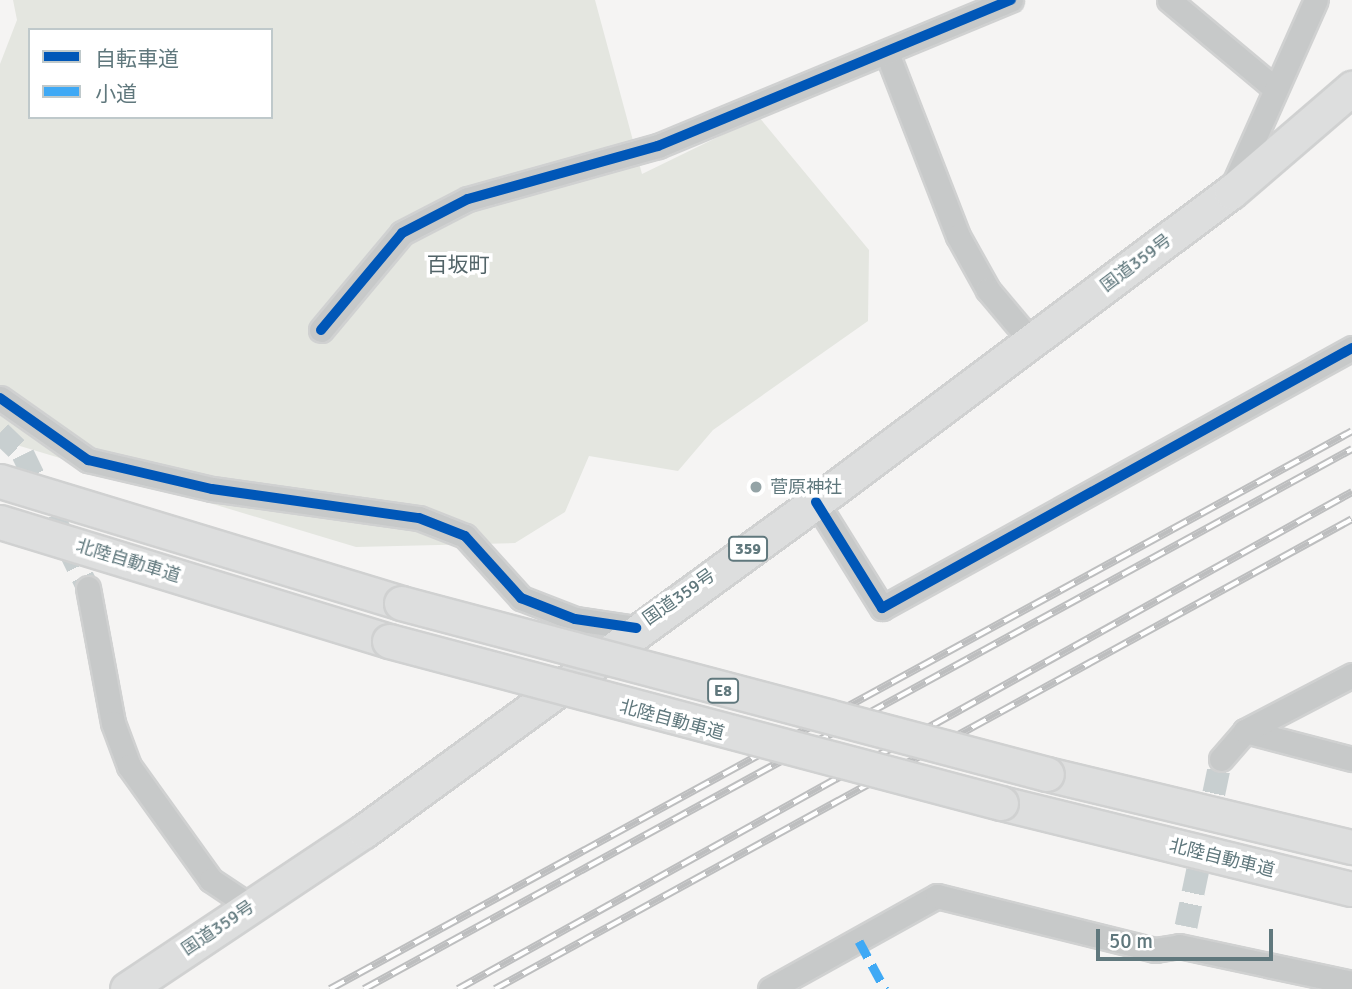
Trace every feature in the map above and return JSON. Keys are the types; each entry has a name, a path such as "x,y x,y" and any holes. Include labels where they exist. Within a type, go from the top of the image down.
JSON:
{"highway":[{"name":"国道359号","path":"127,989 363,831 636,628 816,502 1231,192 1350,93"},
{"name":"E8","path":"0,481 401,603 1047,774 1352,847"},
{"name":"北陸自動車道","path":"0,522 389,641 1001,803 1352,889"}],"street":[{"path":"321,330 402,233 468,199 658,146 1011,0"},
{"path":"1169,0 1273,87"},
{"path":"1231,192 1273,87 1316,0"},
{"path":"887,53 958,236 988,290 1031,341"},
{"path":"816,502 882,608 1352,348"},
{"path":"0,398 88,460 212,489 419,518 465,536 521,598 575,619 636,628"},
{"path":"88,588 113,723 129,766 211,880 250,906"},
{"path":"1221,759 1245,732 1352,675"},
{"path":"1245,732 1352,759"},
{"path":"770,989 937,896 1155,950 1182,936 1352,984"}],"shaded area":[{"path":"13,0 595,0 642,174 759,117 869,250 868,321 713,430 678,471 589,456 565,512 515,543 356,547 0,440 0,64 17,20"}],"tunnel":[{"path":"0,432 23,454 88,588"},
{"path":"1186,926 1221,759"}],"railway":[{"path":"330,989 1352,431"},
{"path":"364,989 1352,449"},
{"path":"458,989 1352,492"},
{"path":"495,989 1352,519"}],"marked path":[{"path":"859,941 885,989"}],"cycle path":[{"path":"321,330 402,233 468,199 658,146 1011,0"},
{"path":"816,502 882,608 1352,348"},
{"path":"0,398 88,460 212,489 419,518 465,536 521,598 575,619 636,628"}],"place":[{"name":"菅原神社","path":"756,487"}],"district":[{"name":"百坂町","path":"458,265"}]}
